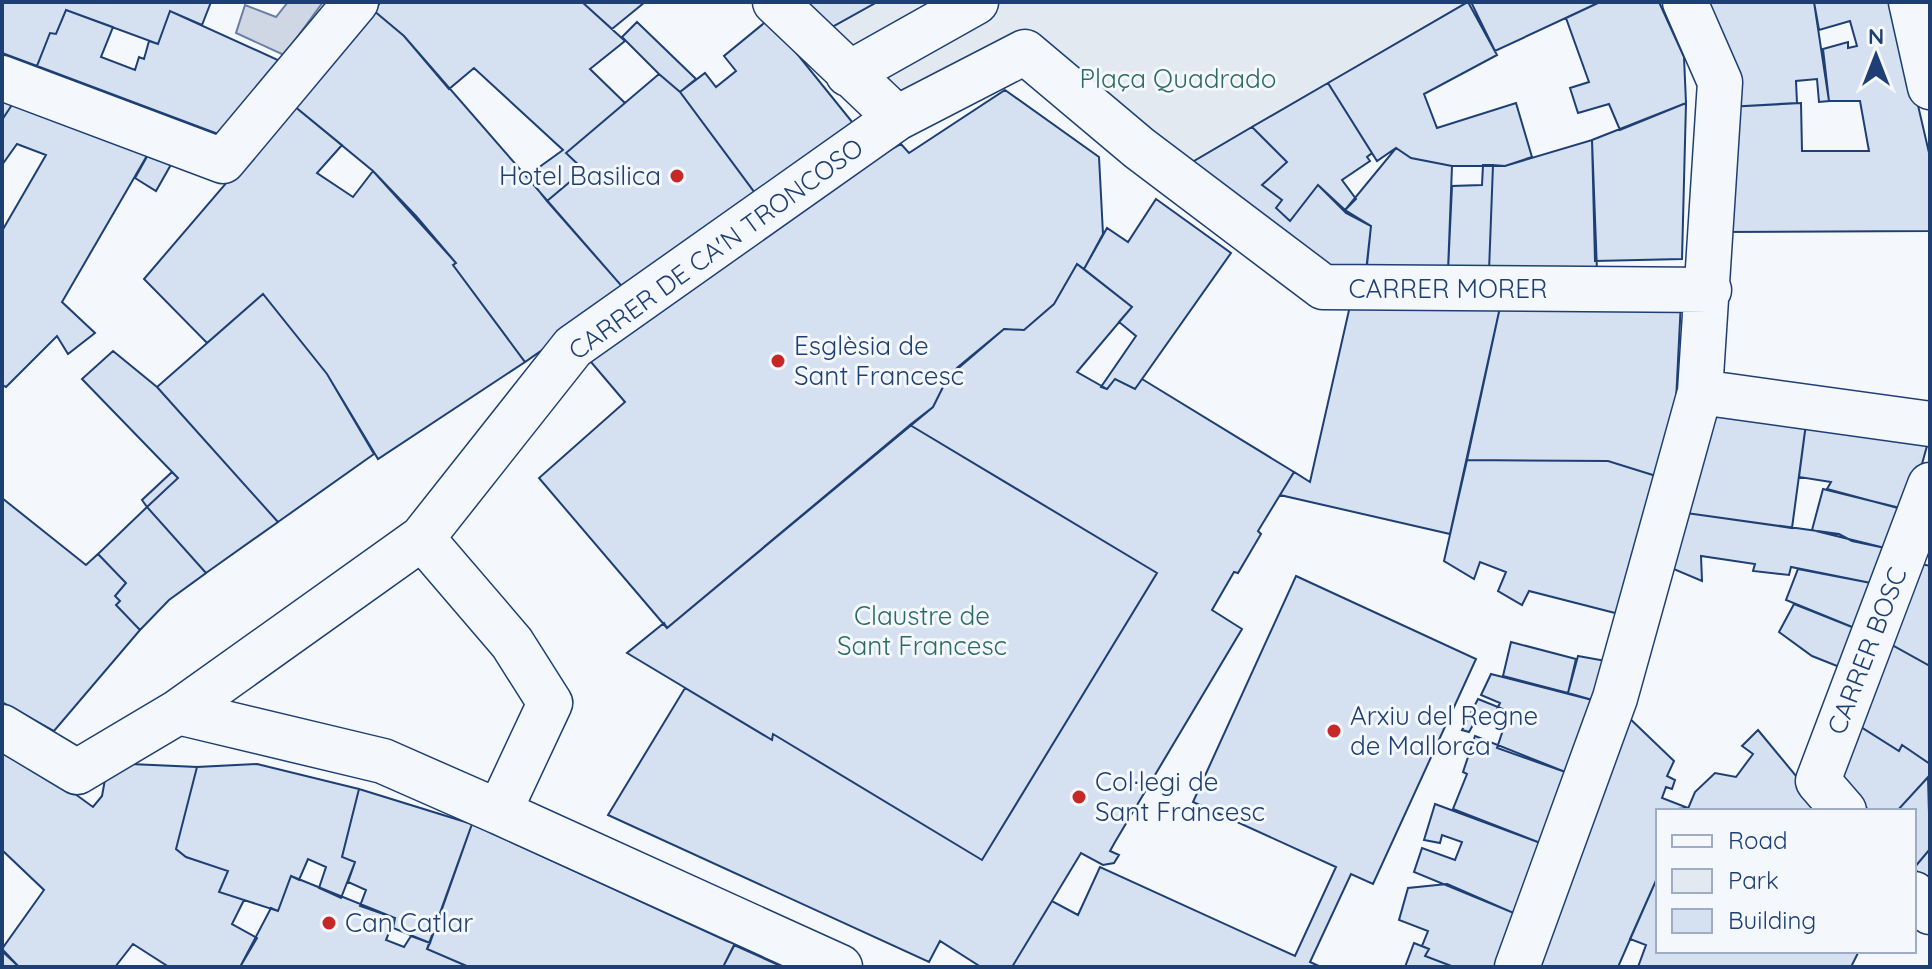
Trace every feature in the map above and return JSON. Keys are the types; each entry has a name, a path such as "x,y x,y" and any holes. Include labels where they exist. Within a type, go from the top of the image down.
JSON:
{"street":[{"path":"2,78 223,161 356,2"},
{"path":"775,2 897,118"},
{"path":"848,74 976,2"},
{"path":"1517,967 1615,698 1700,392 1709,290 1720,82 1685,2"},
{"path":"1911,2 1930,87"},
{"name":"CARRER DE CA'N TRONCOSO","path":"2,727 77,772 178,712 422,538 573,347 897,118 1025,52 1139,148"},
{"name":"CARRER MORER","path":"1139,148 1323,287 1709,290"},
{"path":"1700,392 1930,424"},
{"name":"CARRER BOSC","path":"1842,809 1818,781 1930,485"},
{"path":"422,538 512,643 550,703 499,812"},
{"path":"178,712 383,761 840,967"},
{"path":"1916,896 1930,912"}],"green space":[{"name":"Plaça Quadrado","path":"877,2 1468,2 1189,164 1025,52 897,118 832,27"}],"shaded area":[{"path":"288,2 323,2 284,55 236,33 245,5 276,17"}],"building":[{"path":"2,2 211,2 202,25 170,11 158,44 66,10 56,34 50,33 37,66 2,53"},
{"path":"381,2 582,2 625,41 590,69 625,103 566,153 584,170 547,201 527,176 563,150 474,68 449,89 404,36 373,10"},
{"path":"582,2 645,2 612,29"},
{"path":"807,2 877,2 832,27"},
{"path":"1468,2 1497,55 1424,94 1437,128 1516,103 1532,157 1505,166 1452,166 1411,158 1396,148 1377,161 1328,83"},
{"path":"1471,2 1600,2 1495,51"},
{"path":"1600,2 1659,2 1684,57 1686,103 1620,130 1609,104 1578,113 1570,88 1589,82 1566,18"},
{"path":"1704,2 1814,2 1829,101 1819,102 1817,79 1796,81 1797,103 1727,107"},
{"path":"1814,2 1894,2 1930,157 1930,231 1720,232 1727,107 1801,103 1802,151 1869,151 1860,101 1829,101 1823,49 1848,42 1848,48 1857,46 1850,21 1819,30"},
{"path":"66,10 113,27 101,57 135,70 139,57 144,59 149,41 158,44 170,11 291,66 226,137 37,66 50,33 56,34"},
{"path":"373,10 404,36 626,291 525,362 453,265 456,263 416,216 373,171 293,105"},
{"path":"769,19 857,128 758,197 680,92 705,73 716,87 736,71 724,56"},
{"path":"637,22 696,79 680,92 622,37"},
{"path":"659,74 680,92 758,197 626,291 547,201 584,170 566,153"},
{"path":"1328,83 1372,153 1367,157 1370,161 1342,180 1356,199 1345,210 1318,185 1290,221 1276,208 1282,200 1262,185 1287,162 1252,127"},
{"path":"2,87 19,94 2,120"},
{"name":"Esglèsia de Sant Francesc","path":"1005,90 1099,157 1103,234 1084,269 1077,264 1054,304 1024,330 1004,329 948,377 933,407 667,628 539,478 625,402 585,355 850,173 901,144 909,153"},
{"path":"19,94 152,147 62,302 95,333 68,354 57,336 6,387 2,385 2,231 46,155 17,144 2,165 2,120"},
{"path":"1686,103 1682,259 1595,261 1592,140"},
{"path":"293,105 342,145 317,173 353,197 373,171 456,263 453,265 525,362 378,459 327,374 263,294 207,343 144,279"},
{"path":"1252,127 1287,162 1262,185 1282,200 1276,208 1290,221 1318,185 1346,213 1371,226 1367,265 1330,265 1189,164"},
{"path":"1592,140 1597,271 1489,271 1493,165 1505,166"},
{"path":"1396,148 1411,158 1452,166 1448,271 1366,271 1371,226 1345,210"},
{"path":"149,153 173,161 156,191 135,178"},
{"path":"1483,165 1493,165 1489,271 1448,271 1452,186 1482,185"},
{"path":"1156,199 1231,253 1135,389 1115,379 1107,389 1101,387 1136,336 1119,322 1132,307 1084,269 1107,228 1128,242"},
{"path":"1077,264 1132,307 1077,372 1107,389 1115,379 1135,389 1142,379 1294,472 1258,531 1261,534 1238,573 1234,572 1212,610 1242,629 1110,851 1119,855 1114,863 1103,865 1081,853 1012,967 981,967 940,941 929,962 608,815 685,688 772,740 773,734 982,860 1157,573 910,425 933,407 948,377 958,367 1004,329 1024,330 1054,304"},
{"path":"263,294 327,374 374,454 278,522 157,387"},
{"path":"1352,297 1502,298 1450,534 1280,495 1294,472 1310,482"},
{"path":"1502,298 1681,301 1676,401 1656,476 1608,461 1467,460"},
{"path":"113,351 157,387 278,522 206,573 147,507 178,478 82,379"},
{"path":"1708,401 1807,416 1792,528 1679,512"},
{"path":"1807,416 1930,435 1909,511 1827,489 1831,482 1799,477"},
{"path":"910,425 1157,573 982,860 773,734 772,740 627,653 664,623 667,628"},
{"path":"1467,460 1608,461 1656,476 1619,614 1529,591 1522,605 1498,591 1506,572 1480,562 1474,579 1444,561"},
{"path":"172,472 178,478 147,507 142,500"},
{"path":"1823,489 1900,508 1885,548 1812,530"},
{"path":"2,498 86,565 98,554 126,583 115,596 120,601 116,605 140,630 54,731 2,702"},
{"path":"147,507 206,573 169,600 140,630 116,605 120,601 115,596 126,583 98,554"},
{"path":"1679,512 1839,534 1852,541 1885,548 1871,583 1791,567 1789,575 1753,571 1755,564 1701,556 1702,581 1664,565"},
{"path":"1918,563 1930,566 1930,666 1885,641"},
{"path":"1798,569 1871,583 1862,631 1786,600"},
{"name":"Arxiu del Regne de Mallorca","path":"1296,576 1476,659 1373,884 1351,874 1310,962 1321,967 1012,967 1052,901 1078,915 1100,867 1295,956 1336,867 1193,802"},
{"path":"1794,604 1862,631 1847,670 1812,656 1779,632"},
{"path":"1885,641 1930,666 1930,764 1902,745 1899,751 1850,720"},
{"path":"1511,642 1576,659 1568,693 1503,676"},
{"path":"1578,656 1606,661 1596,701 1568,693"},
{"path":"1491,674 1596,701 1568,773 1497,748 1509,712 1498,707 1500,703 1481,695"},
{"path":"1478,699 1498,707 1494,715 1481,711 1469,732 1462,730"},
{"path":"1624,713 1674,761 1667,776 1675,780 1672,789 1666,787 1662,798 1688,808 1656,809 1656,881 1618,967 1529,967"},
{"path":"1850,720 1899,751 1902,745 1930,764 1930,775 1899,809 1867,809 1832,767"},
{"path":"1758,730 1823,809 1688,809 1695,792 1715,773 1736,777 1753,754 1742,746"},
{"path":"1475,736 1568,773 1543,844 1453,809 1467,774 1463,772"},
{"path":"2,741 93,807 102,796 108,763 197,767 176,849 186,857 228,871 219,892 244,900 232,924 257,938 240,967 169,967 133,944 115,967 19,967 2,949 44,890 2,850"},
{"path":"257,764 359,789 342,857 355,862 341,898 319,888 326,867 308,859 299,880 291,876 278,911 219,892 228,871 186,857 176,849 197,767"},
{"path":"1928,777 1930,849 1916,866 1916,809 1899,809"},
{"path":"359,789 472,824 430,943 393,928 395,918 360,906 366,890 348,882 355,862 342,857"},
{"path":"1435,804 1543,844 1516,914 1414,872 1422,848 1455,860 1462,842 1442,835 1440,843 1424,840"},
{"path":"472,824 735,944 723,967 469,967 427,949"},
{"path":"1930,849 1930,887 1916,870 1916,866"},
{"name":"Can Catlar","path":"291,876 395,918 386,940 404,947 411,936 430,943 427,949 469,967 240,967 271,908 278,911"},
{"path":"1656,880 1656,953 1858,953 1851,967 1638,967 1646,945 1630,939"},
{"path":"1447,884 1516,914 1496,967 1454,967 1425,956 1429,949 1422,946 1428,931 1399,920 1408,888"},
{"path":"1414,943 1429,949 1425,956 1454,967 1405,967"},
{"path":"734,945 783,967 723,967"},
{"path":"2,951 19,967 2,967"}],"place":[{"name":"Hotel Basilica","path":"677,176"},
{"name":"Esglèsia de Sant Francesc","path":"778,361"},
{"name":"Arxiu del Regne de Mallorca","path":"1334,731"},
{"name":"Col·legi de Sant Francesc","path":"1079,797"},
{"name":"Can Catlar","path":"329,923"}],"park label":[{"name":"Claustre de Sant Francesc","path":"922,631"}]}
